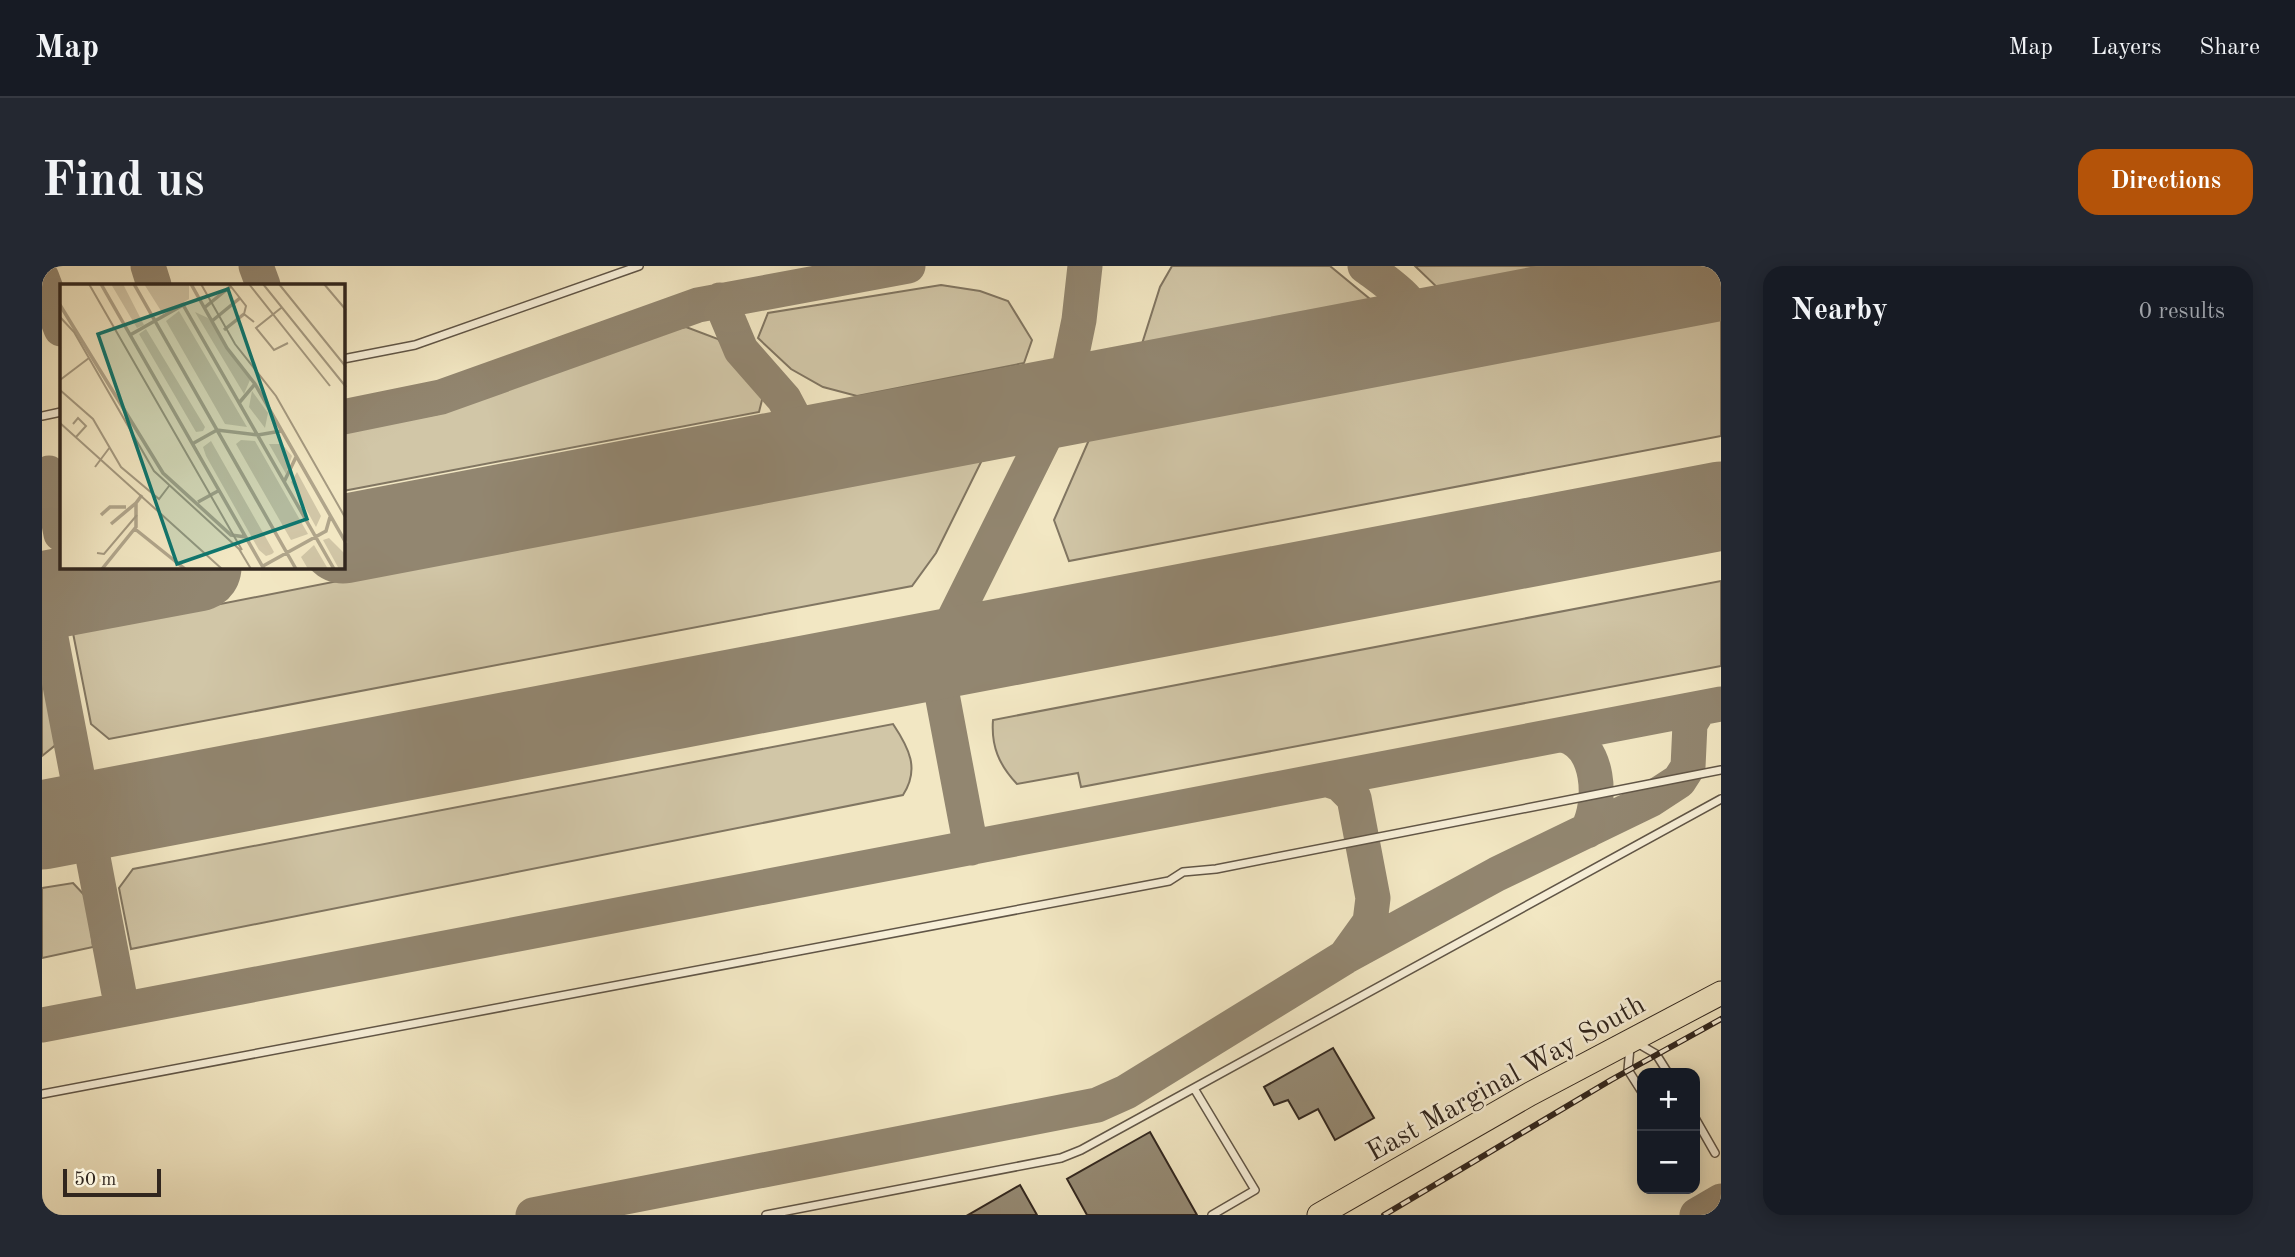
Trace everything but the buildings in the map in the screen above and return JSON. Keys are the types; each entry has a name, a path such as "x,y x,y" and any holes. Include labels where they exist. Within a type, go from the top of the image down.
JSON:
{"main road":[{"name":"East Marginal Way South","path":"1319,1215 1631,1039 1721,993"}],"lane":[{"path":"345,359 415,345 639,266"},
{"path":"42,416 60,412"},
{"path":"42,1094 1170,881 1183,872 1216,869 1721,770"},
{"path":"766,1215 1061,1158 1195,1090 1721,799"},
{"path":"1637,1084 1628,1070 1631,1039 1656,1054 1665,1068"},
{"path":"1195,1090 1255,1190 1212,1215"},
{"path":"1700,1126 1716,1153"}],"shaded area":[{"path":"1172,266 1330,266 1376,304 1141,347 1160,287"},
{"path":"1415,266 1580,266 1443,293"},
{"path":"941,285 980,291 1008,301 1032,340 1024,363 857,396 823,387 791,369 758,338 768,313"},
{"path":"1721,314 1721,436 1069,561 1054,520 1092,433"},
{"path":"686,327 718,339 763,396 759,412 345,491 345,432 438,414 658,333"},
{"path":"985,454 936,553 912,586 109,739 91,724 73,633"},
{"path":"1721,581 1721,666 1081,787 1078,773 1017,784 1005,770 995,747 993,720"},
{"path":"42,668 58,743 42,756"},
{"path":"893,724 908,750 912,767 903,795 131,949 119,888 133,869"},
{"path":"73,883 87,898 93,947 42,958 42,888"}],"taxiway":[{"path":"148,266 154,284"},
{"path":"256,266 263,284"},
{"path":"345,417 441,397 698,305 908,266"},
{"path":"971,848 935,657 1062,402 1079,320 1085,266"},
{"path":"1365,266 1409,302 1426,331"},
{"path":"42,278 60,326"},
{"path":"720,300 741,350 784,399 811,450"},
{"path":"49,473 60,529"},
{"path":"68,569 72,591"},
{"path":"43,596 122,1009"},
{"path":"42,1025 1721,704"},
{"path":"533,1215 1097,1105 1126,1092 1345,957 1497,874 1650,800 1679,781 1688,767 1690,724 1699,709"},
{"path":"1563,735 1585,750 1595,776 1595,805 1587,831"},
{"path":"1328,780 1340,784 1354,798 1373,898 1370,922 1347,954"},
{"path":"1697,1215 1721,1201"}],"runway":[{"path":"345,539 1721,276"},
{"path":"42,825 1721,506"},
{"path":"42,596 186,569"}],"railway":[{"path":"1384,1215 1611,1080 1721,1019"}]}
